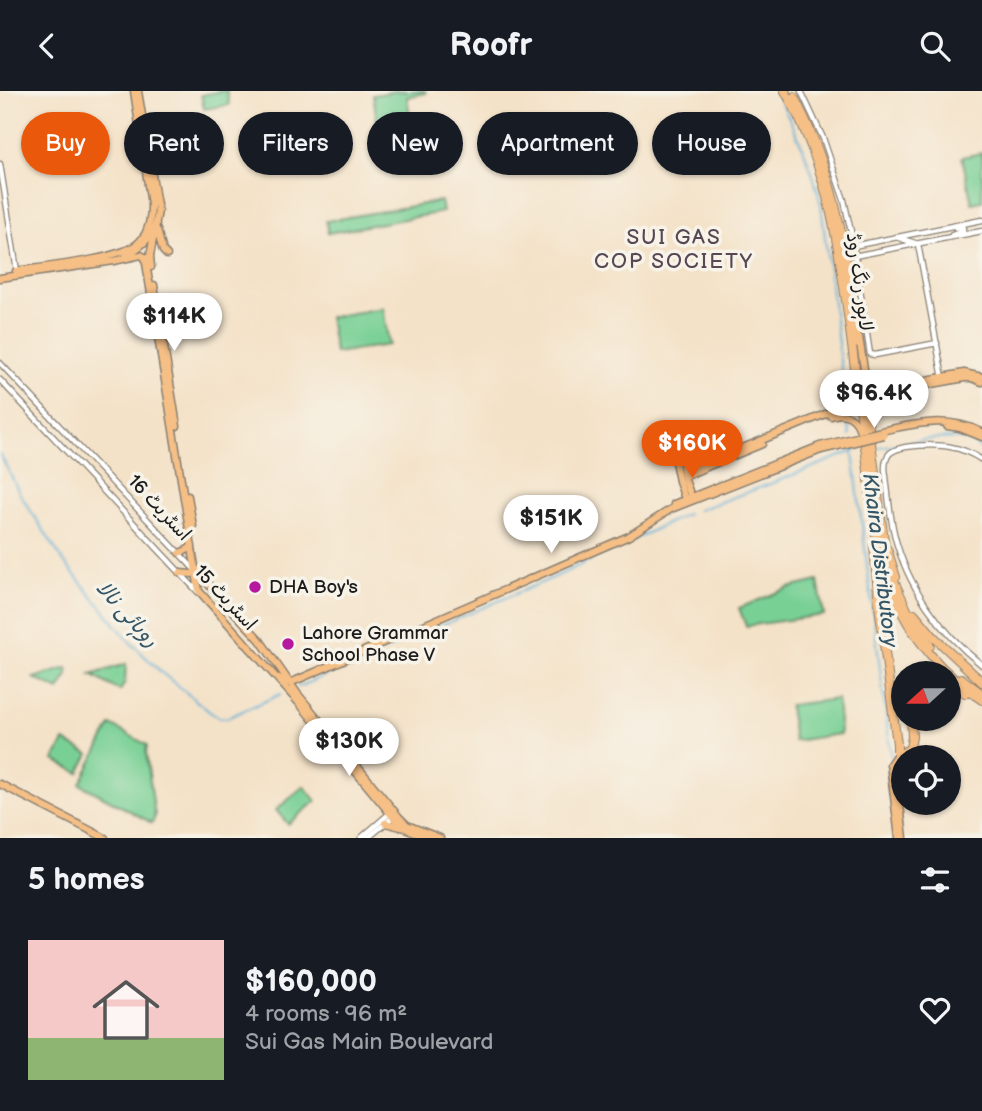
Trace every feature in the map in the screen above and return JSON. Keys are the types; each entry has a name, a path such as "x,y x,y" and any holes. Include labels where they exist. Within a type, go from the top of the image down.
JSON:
{"highway":[{"name":"لاہور رنگ روڈ","path":"785,91 814,152 832,210 876,535 882,562 899,608 908,624 951,677 982,702"},
{"name":"لاہور رنگ روڈ","path":"791,91 814,139 834,198 844,241 883,540 894,580 908,612 931,647 946,665 982,694"},
{"path":"870,484 868,496 878,594 897,745"},
{"path":"883,540 906,601 918,619 982,682"},
{"path":"961,691 982,702"},
{"path":"897,739 900,745"}],"main road":[{"path":"122,259 153,233 158,211 136,91"},
{"path":"0,276 108,256 131,248 141,239 150,221 151,205 136,91"},
{"path":"156,224 163,251 167,255"},
{"path":"156,224 145,256 202,595"},
{"path":"0,276 145,256"},
{"path":"145,256 198,573"},
{"path":"853,311 865,375 872,384 889,387 944,379 982,379"},
{"path":"850,331 855,389 859,403"},
{"path":"873,462 870,408 875,398 883,393 944,379"},
{"path":"684,474 840,408 848,403 855,389"},
{"path":"684,474 841,414 853,418 859,427 865,472 870,484"},
{"path":"286,683 622,535 635,529 657,512 821,448 927,426 943,425 982,434"},
{"path":"673,505 680,495 678,462 684,474 689,500"},
{"path":"680,484 689,500"},
{"path":"286,683 629,536 689,500"},
{"path":"179,553 192,546"},
{"path":"180,573 198,573"},
{"name":"اسٹریٹ 16","path":"198,573 260,640 286,683"},
{"name":"اسٹریٹ 15","path":"202,595 266,667 286,683"},
{"path":"286,683 296,700 403,827"},
{"path":"286,683 402,820 407,825 440,838"},
{"path":"0,784 105,838"},
{"path":"898,815 901,838"},
{"path":"900,815 901,838"},
{"path":"385,823 429,838"}],"street":[{"path":"801,91 833,164 844,200 870,354 937,343"},
{"path":"0,164 17,271"},
{"path":"853,246 982,220"},
{"path":"944,227 964,229 945,238"},
{"path":"854,256 982,231"},
{"path":"893,237 918,244"},
{"path":"893,237 884,246 903,247"},
{"path":"918,244 944,379"},
{"name":"اسٹریٹ 16","path":"0,363 198,573"},
{"name":"اسٹریٹ 15","path":"0,380 202,595"},
{"path":"982,460 953,447 933,445 897,450 890,454 885,464 897,545 916,589 943,628 982,665"},
{"path":"930,633 943,628"},
{"path":"368,838 392,815"},
{"path":"361,838 392,815"}],"green space":[{"path":"227,91 229,105 204,109 201,95"},
{"path":"397,91 426,93 407,97 409,112 376,112 373,95"},
{"path":"982,153 982,201 972,203 962,157"},
{"path":"441,201 443,212 328,233 326,221"},
{"path":"383,308 389,345 335,353 329,317"},
{"path":"818,581 824,615 746,626 739,608 788,588"},
{"path":"126,664 125,682 120,691 91,675"},
{"path":"67,668 68,675 59,690 34,678"},
{"path":"837,699 840,734 794,741 789,705"},
{"path":"111,725 147,745 155,816 152,823 80,784"},
{"path":"64,741 89,754 79,773 54,760"},
{"path":"304,786 316,801 288,824 276,810"}],"waterway":[{"path":"775,91 802,147 821,205 845,401"},
{"path":"848,420 850,436"},
{"name":"روہائی نالا","path":"879,447 950,438 968,441 982,450"},
{"name":"Khaira Distributory","path":"852,445 891,756"},
{"name":"روہائی نالا","path":"698,510 859,449"},
{"name":"روہائی نالا","path":"0,454 20,494 64,562 130,642 162,673 219,718 227,718 281,694"},
{"name":"روہائی نالا","path":"298,687 557,576 687,514"}],"place":[{"name":"DHA Boy's","path":"255,587"},
{"name":"Lahore Grammar School Phase V","path":"288,644"}],"district":[{"name":"SUI GAS COP SOCIETY","path":"674,249"}]}
